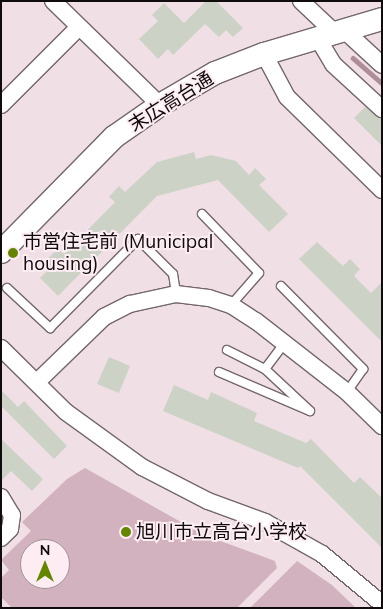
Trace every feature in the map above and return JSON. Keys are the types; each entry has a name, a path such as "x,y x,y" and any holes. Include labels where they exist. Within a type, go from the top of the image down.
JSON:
{"street":[{"path":"53,1 160,105"},
{"path":"301,1 331,32 382,64"},
{"name":"末広高台通","path":"1,252 114,137 160,105 215,73 264,54 331,32 382,19"},
{"path":"1,105 79,26"},
{"path":"331,32 333,64 382,108"},
{"path":"264,54 287,96 382,190"},
{"path":"36,382 104,317 130,304 176,294 209,298 231,306 284,344 347,392 382,426"},
{"path":"1,348 66,412 142,467 208,501 266,522 314,550 382,604"},
{"path":"1,497 12,515 10,529 1,538"}],"lane":[{"path":"202,214 259,273 231,306"},
{"path":"7,288 50,328 138,239 173,274 176,294"},
{"path":"281,286 363,369 347,392"},
{"path":"265,369 284,344"},
{"path":"219,372 310,411 265,369 227,350"}],"shaded area":[{"name":"旭川市立高台小学校","path":"85,468 204,535 275,561 277,568 237,608 12,608 1,597 1,578 9,570 1,560 20,542 20,589 70,589 70,539 23,539 31,531 22,522 67,479"},
{"path":"297,561 332,585 356,608 250,608"}],"building":[{"path":"206,1 216,1 243,28 233,37 226,30 219,37 205,24 173,55 168,49 158,59 139,39 158,21 152,15 164,3 184,23"},
{"path":"365,107 382,119 382,146 354,118"},
{"path":"194,152 196,159 211,155 236,161 249,175 255,168 266,179 259,185 288,214 269,232 218,180 157,196 58,296 40,278 50,268 44,262 58,249 64,254 115,202 109,197 119,186 125,192 157,162"},
{"path":"317,242 343,266 350,259 360,269 354,276 371,293 382,282 382,342 299,259"},
{"path":"109,357 130,366 119,393 97,384"},
{"path":"174,385 208,400 211,392 257,413 254,421 306,443 311,439 354,483 360,477 382,498 382,548 300,466 298,468 163,411"},
{"path":"1,390 18,407 24,401 67,446 54,459 1,406"},
{"path":"1,439 43,479 32,491 11,471 1,481"}],"waterway":[{"path":"353,58 382,83"}],"place":[{"name":"市営住宅前 (Municipal housing)","path":"13,253"},
{"name":"旭川市立高台小学校","path":"126,532"}]}
